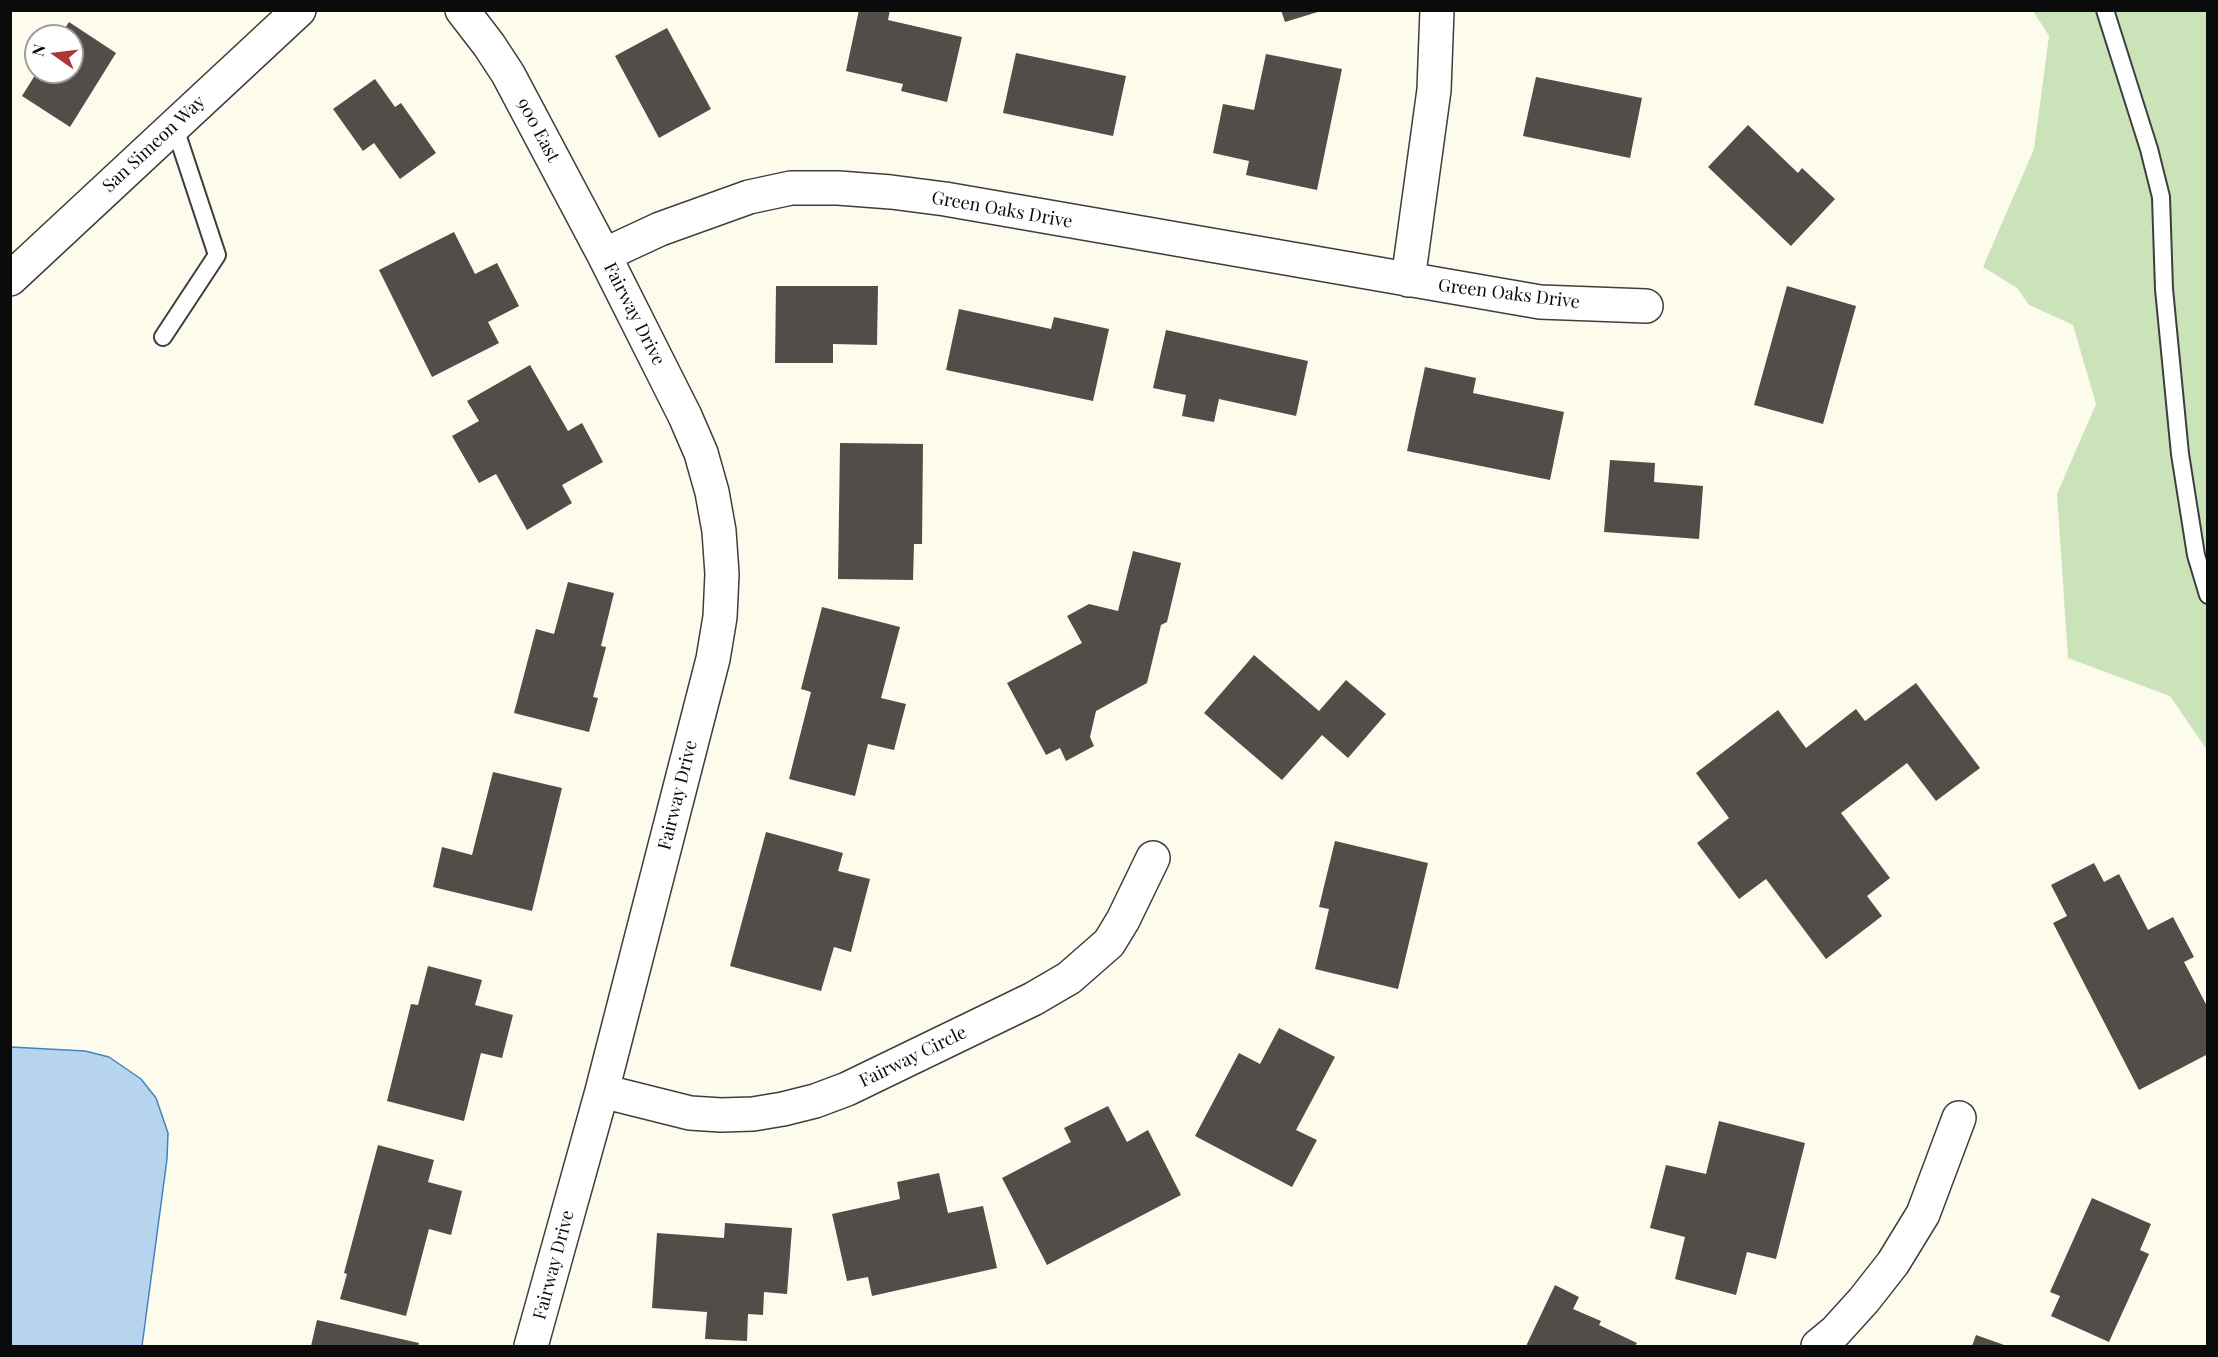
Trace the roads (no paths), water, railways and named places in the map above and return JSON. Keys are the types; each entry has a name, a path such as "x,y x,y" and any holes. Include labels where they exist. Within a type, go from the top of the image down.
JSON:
{"street":[{"name":"San Simeon Way","path":"10,279 298,10"},
{"name":"900 East","path":"462,10 508,74 604,255"},
{"path":"1408,280 1434,90 1437,10"},
{"name":"Green Oaks Drive","path":"604,255 669,225 749,197 792,188 838,188 891,192 945,200 1540,302 1646,306"},
{"name":"Fairway Drive","path":"531,1347 602,1091 713,659 720,617 722,574 719,531 712,492 701,453 686,416 604,255"},
{"name":"Fairway Circle","path":"602,1091 690,1113 720,1115 753,1114 783,1109 815,1101 847,1089 1033,999 1070,978 1109,943 1123,920 1153,858"},
{"path":"1818,1347 1857,1308 1893,1263 1923,1214 1959,1118"}],"lane":[{"path":"2105,10 2149,149 2161,197 2164,289 2180,454 2196,555 2205,574 2208,595"},
{"path":"164,337 217,255 174,125"}],"water":[{"path":"11,1047 85,1051 109,1057 141,1079 156,1098 168,1133 167,1159 142,1346 11,1346"}]}
